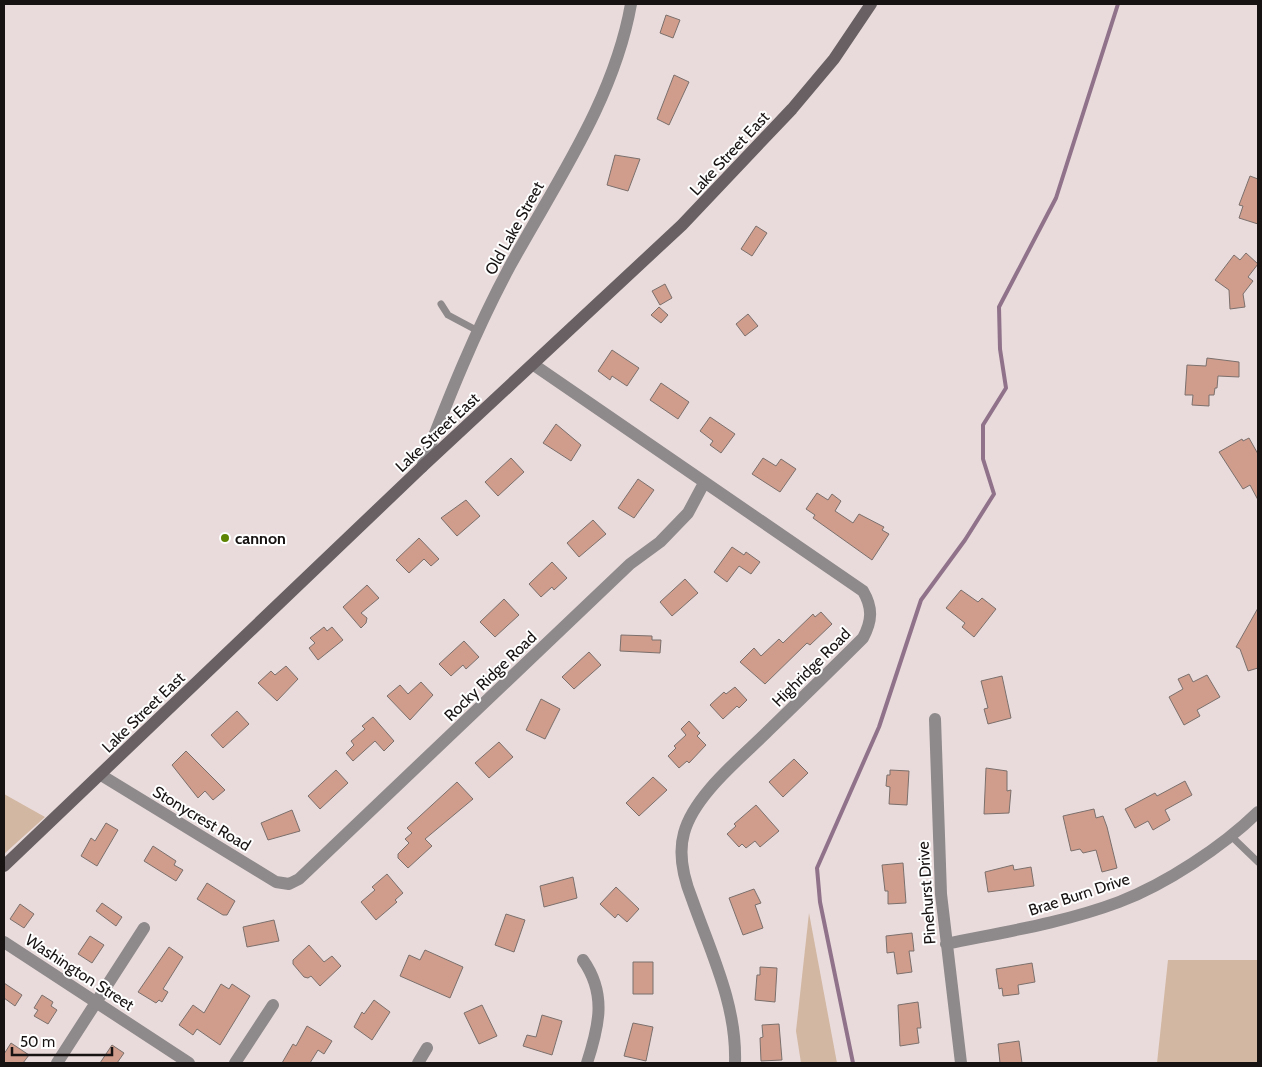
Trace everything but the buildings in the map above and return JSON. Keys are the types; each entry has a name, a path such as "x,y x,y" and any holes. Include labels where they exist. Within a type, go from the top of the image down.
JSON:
{"main road":[{"name":"Lake Street East","path":"4,866 422,467 534,365 682,225 792,109 834,59 872,4"}],"street":[{"name":"Old Lake Street","path":"422,467 452,388 478,331 509,268 571,160 609,83 632,4"},
{"name":"Highridge Road","path":"534,365 863,591 871,605 870,625 863,638 713,785 690,817 684,832 682,848 683,867 690,896 728,1000 735,1033 735,1063"},
{"name":"Rocky Ridge Road","path":"289,884 299,879 630,564 660,542 688,513 704,483"},
{"name":"Pinehurst Drive","path":"935,718 938,842 946,944 961,1063"},
{"name":"Stonycrest Road","path":"101,775 276,882 289,884"},
{"name":"Brae Burn Drive","path":"946,944 1052,923 1119,902 1166,879 1230,835 1258,812"},
{"path":"57,1063 144,928"},
{"name":"Washington Street","path":"4,942 98,1001 189,1063"},
{"path":"583,960 595,980 600,1002 587,1063"},
{"path":"236,1063 273,1005"},
{"path":"418,1063 427,1048"}],"lane":[{"path":"441,304 448,315 478,331"},
{"path":"1230,835 1258,862"}],"shaded area":[{"path":"4,794 45,817 4,854"},
{"path":"809,913 837,1063 801,1063 796,1031"},
{"path":"1168,960 1258,960 1258,1063 1157,1063"}],"waterway":[{"path":"853,1063 820,902 817,868 879,727 921,600 965,540 994,494 983,459 983,425 1006,388 1000,349 999,307 1056,198 1118,4"}],"place":[{"name":"cannon","path":"225,538"}]}
